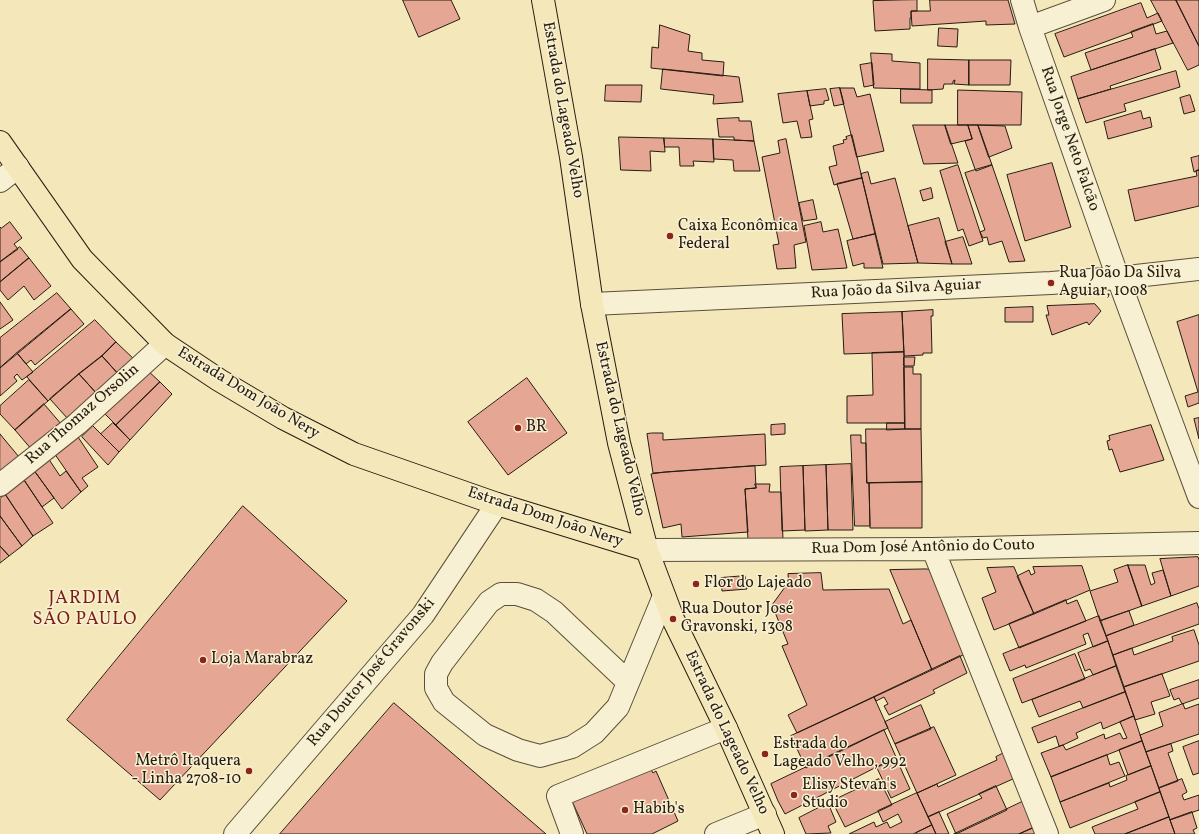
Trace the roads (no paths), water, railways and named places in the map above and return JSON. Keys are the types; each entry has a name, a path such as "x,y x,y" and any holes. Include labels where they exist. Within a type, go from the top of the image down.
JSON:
{"main road":[{"name":"Estrada do Lageado Velho","path":"543,0 571,157 592,304 619,443 647,550 673,619 726,728 774,834"},
{"name":"Estrada Dom João Nery","path":"0,142 82,259 165,344 219,380 283,418 354,454 498,504 647,550"}],"street":[{"name":"Rua Jorge Neto Falcão","path":"1022,0 1030,27 1118,278 1199,497"},
{"path":"1030,27 1104,0"},
{"path":"0,181 18,167"},
{"name":"Rua João da Silva Aguiar","path":"592,304 1043,283 1118,278 1199,269"},
{"name":"Rua Thomaz Orsolin","path":"0,485 78,424 165,344"},
{"name":"Rua Doutor José Gravonski","path":"235,834 423,615 498,504"},
{"name":"Rua Dom José Antônio do Couto","path":"647,550 932,549 1199,543"},
{"path":"932,549 1047,834"},
{"path":"628,682 554,612 536,600 517,594 501,594 489,602 442,663 436,674 436,688 444,702 485,735 518,750 540,756 572,747 594,733 618,707 664,596"},
{"path":"572,834 558,796 726,728"},
{"path":"716,834 764,814"}],"place":[{"name":"Caixa Econômica Federal","path":"670,236"},
{"name":"Rua João Da Silva Aguiar, 1008","path":"1051,283"},
{"name":"BR","path":"518,428"},
{"name":"Flor do Lajeado","path":"696,584"},
{"name":"Rua Doutor José Gravonski, 1308","path":"673,619"},
{"name":"Loja Marabraz","path":"203,660"},
{"name":"Estrada do Lageado Velho, 992","path":"765,754"},
{"name":"Metrô Itaquera - Linha 2708-10","path":"249,771"},
{"name":"Elisy Stevan's Studio","path":"794,795"},
{"name":"Habib's","path":"625,810"}],"district":[{"name":"JARDIM SÃO PAULO","path":"85,610"}]}
